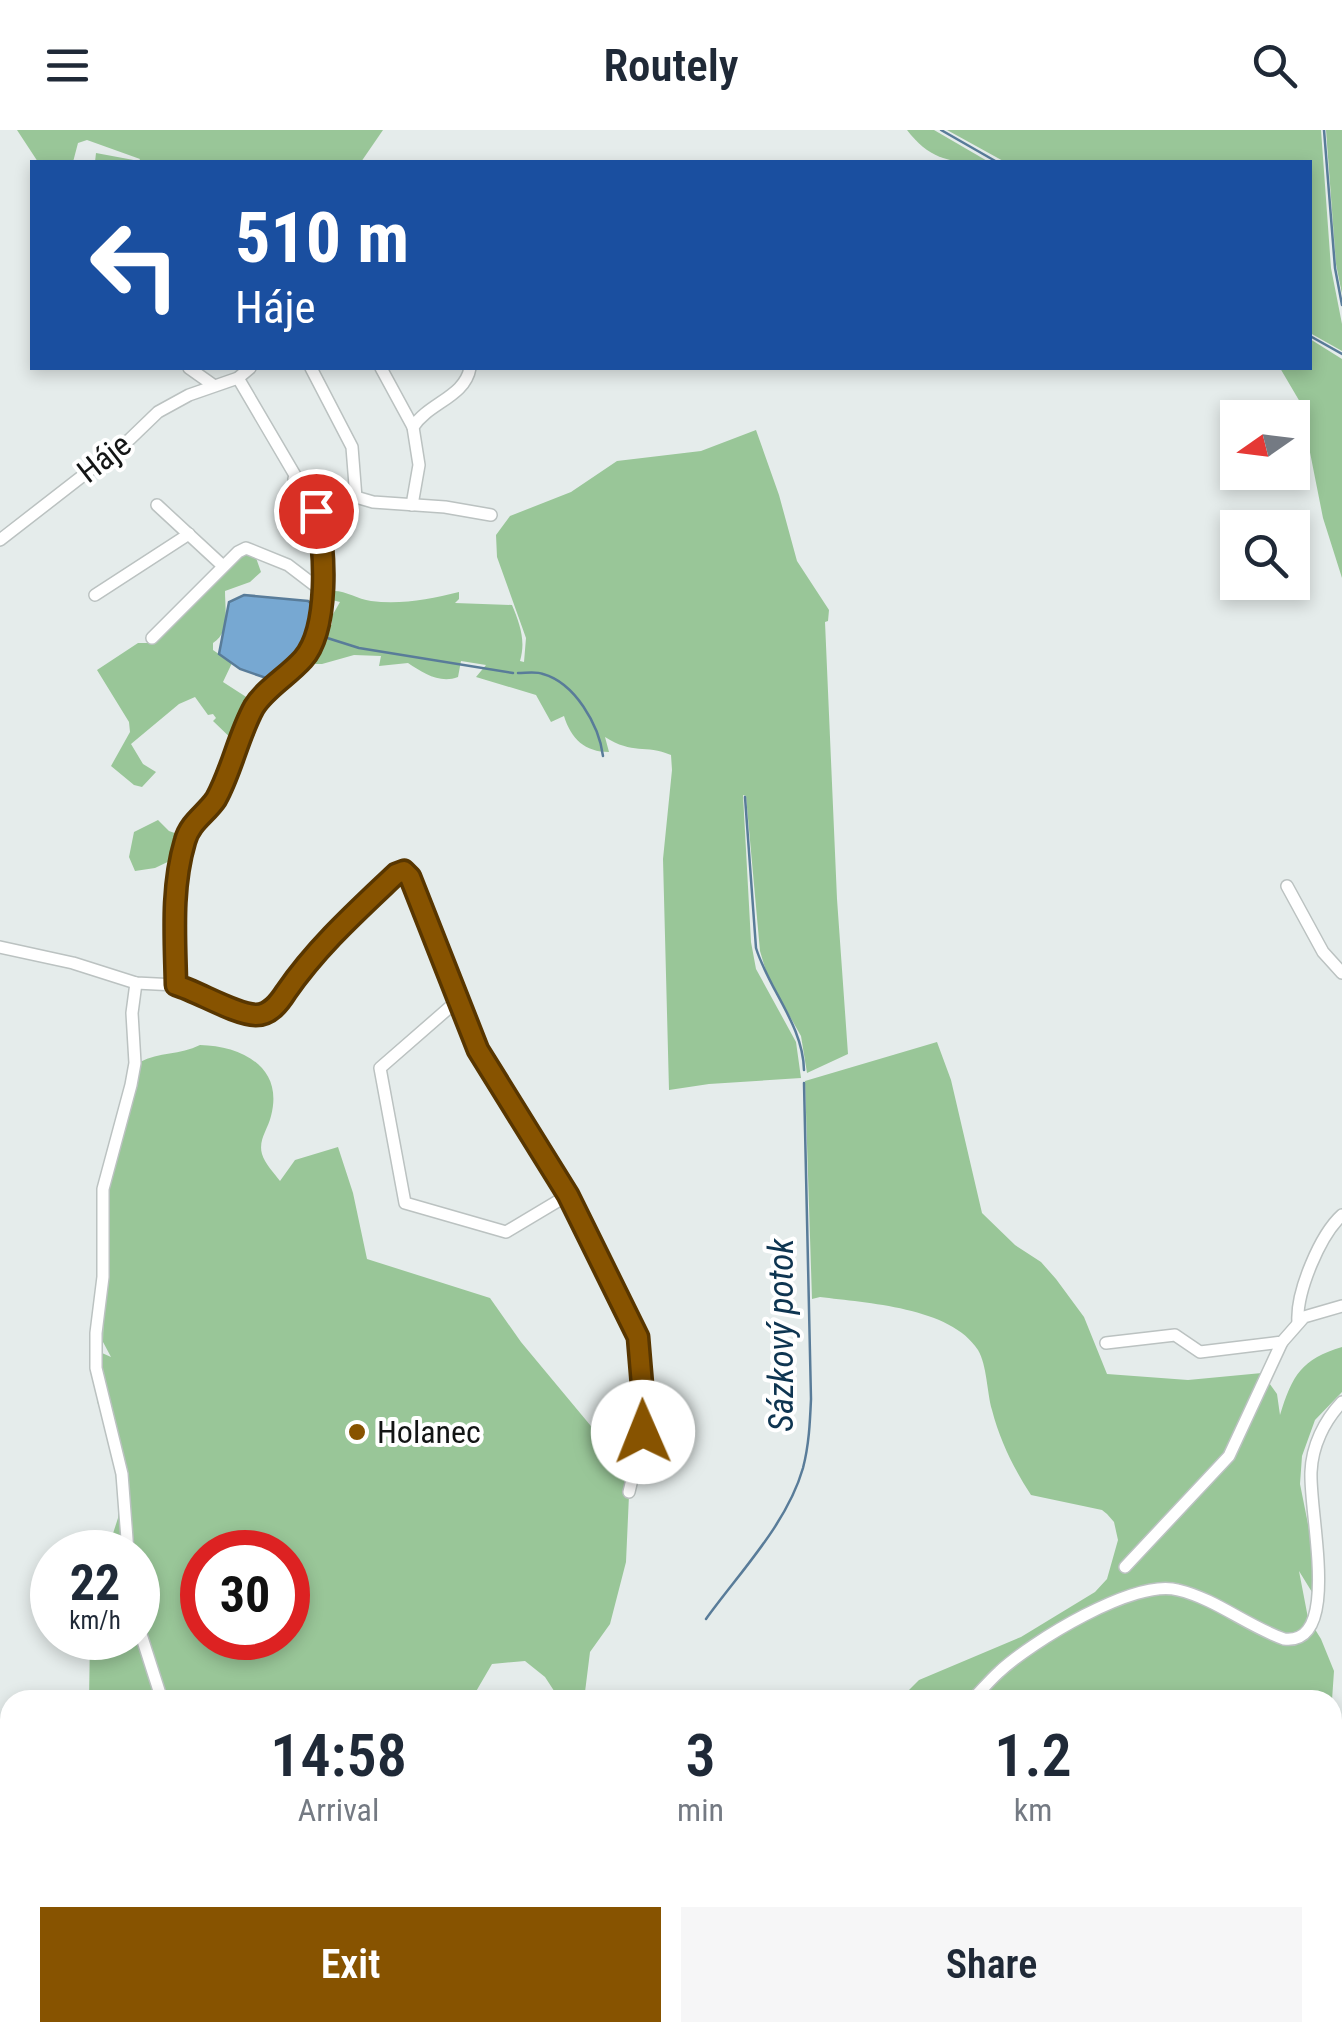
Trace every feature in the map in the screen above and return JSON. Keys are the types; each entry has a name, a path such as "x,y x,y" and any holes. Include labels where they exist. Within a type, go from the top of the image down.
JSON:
{"street":[{"path":"193,370 208,378 213,386"},
{"path":"176,985 175,893 190,826 213,803 254,708 309,651 322,591 321,528 316,511 238,378 248,370"},
{"path":"311,370 352,447 356,498"},
{"path":"382,370 413,427 418,465 412,505"},
{"path":"413,427 419,418 463,385 469,370"},
{"name":"Háje","path":"0,540 130,439 158,412 238,378"},
{"path":"294,479 356,498 490,515"},
{"path":"157,506 223,566"},
{"path":"96,595 188,534"},
{"path":"152,638 246,548 288,565 322,591"},
{"path":"0,947 73,963 136,983 176,985 248,1013 264,1014 279,1002 333,933 404,871 410,877 478,1050 568,1195 638,1337 643,1432 629,1492"},
{"path":"1287,886 1323,952 1342,974"},
{"path":"126,1530 118,1455 96,1368 96,1332 103,1278 103,1188 131,1085 136,983"},
{"path":"458,1000 380,1068 405,1204 506,1232 568,1195"},
{"path":"1298,1322 1297,1312 1315,1258 1342,1215"},
{"path":"1125,1567 1229,1456 1282,1342 1298,1322 1342,1306"},
{"path":"1106,1344 1175,1335 1206,1352 1282,1342"},
{"path":"982,1690 1040,1642 1122,1598 1151,1588 1180,1590 1284,1639 1312,1634 1325,1616 1328,1596 1314,1517 1311,1470 1318,1440 1342,1402"},
{"path":"149,1660 159,1690"}],"green space":[{"path":"17,130 383,130 362,160 140,160 87,140 78,143 74,160 37,160"},
{"path":"907,130 934,130 986,160 943,158"},
{"path":"947,130 1321,130 1331,268 1342,324 1342,351 1312,334 1312,160 1001,160"},
{"path":"1326,130 1342,130 1342,294 1336,264"},
{"path":"96,153 134,160 95,160"},
{"path":"1312,340 1342,359 1342,578 1323,518 1310,452 1310,400 1299,400 1281,370 1312,370"},
{"path":"756,430 797,561 829,610 825,622 848,1054 807,1073 801,1036 768,978 760,951 743,795 756,969 796,1042 801,1078 669,1090 663,859 671,755 623,746 605,737 609,752 586,747 575,737 564,716 551,722 536,695 476,677 486,665 461,661 458,677 445,679 408,663 379,666 381,656 354,655 322,664 304,664 322,627 332,625 340,602 332,600 332,591 393,602 459,592 455,603 512,605 521,633 520,661 524,662 526,638 497,557 496,535 510,516 571,492 617,461 701,451"},
{"path":"243,554 255,555 261,572 250,582 225,591 224,627 213,643 213,650 232,663 223,682 254,702 238,745 195,697 179,704 131,744 143,764 156,772 142,787 134,785 111,766 130,732 129,722 97,670 138,643 153,643"},
{"path":"158,820 169,831 183,836 178,857 155,868 135,871 129,857 134,832"},
{"path":"937,1042 951,1080 982,1213 1056,1279 1084,1317 1107,1374 1188,1380 1262,1373 1277,1394 1280,1415 1300,1370 1317,1357 1342,1347 1342,1392 1315,1420 1302,1456 1300,1484 1311,1539 1315,1597 1299,1571 1308,1618 1334,1671 1333,1690 909,1690 919,1680 1021,1637 1095,1592 1107,1579 1118,1540 1114,1522 1102,1510 1031,1495 999,1433 981,1356 965,1336 948,1324 906,1310 812,1299 805,1081"},
{"path":"200,1045 231,1050 256,1062 271,1084 273,1099 262,1154 280,1181 295,1160 338,1147 367,1259 490,1298 521,1342 630,1473 626,1562 610,1624 590,1652 585,1690 553,1690 545,1677 525,1661 492,1664 477,1690 89,1690 90,1660 160,1660 160,1530 114,1530 118,1500 113,1450 97,1401 102,1353 111,1357 103,1342 106,1193 140,1062"}],"water":[{"path":"244,595 308,601 316,607 302,650 288,665 266,678 240,669 219,654 229,602"}],"waterway":[{"path":"941,130 994,160"},
{"path":"1324,130 1335,268 1342,305"},
{"path":"1312,337 1342,354"},
{"name":"Sázkový potok","path":"321,636 359,648 513,673"},
{"name":"Sázkový potok","path":"518,673 540,673 565,686 591,719 603,756"},
{"name":"Sázkový potok","path":"745,797 756,948 798,1038 804,1070"},
{"name":"Sázkový potok","path":"706,1619 786,1509 807,1451 811,1399 804,1083"}],"place":[{"name":"Holanec","path":"357,1432"}],"route":[{"path":"316,511 321,528 322,591 316,632 302,660 254,708 213,803 190,826 175,893 176,985 248,1013 264,1014 279,1002 333,933 396,874 404,871 410,877 478,1050 568,1195 638,1337 643,1432"}]}
